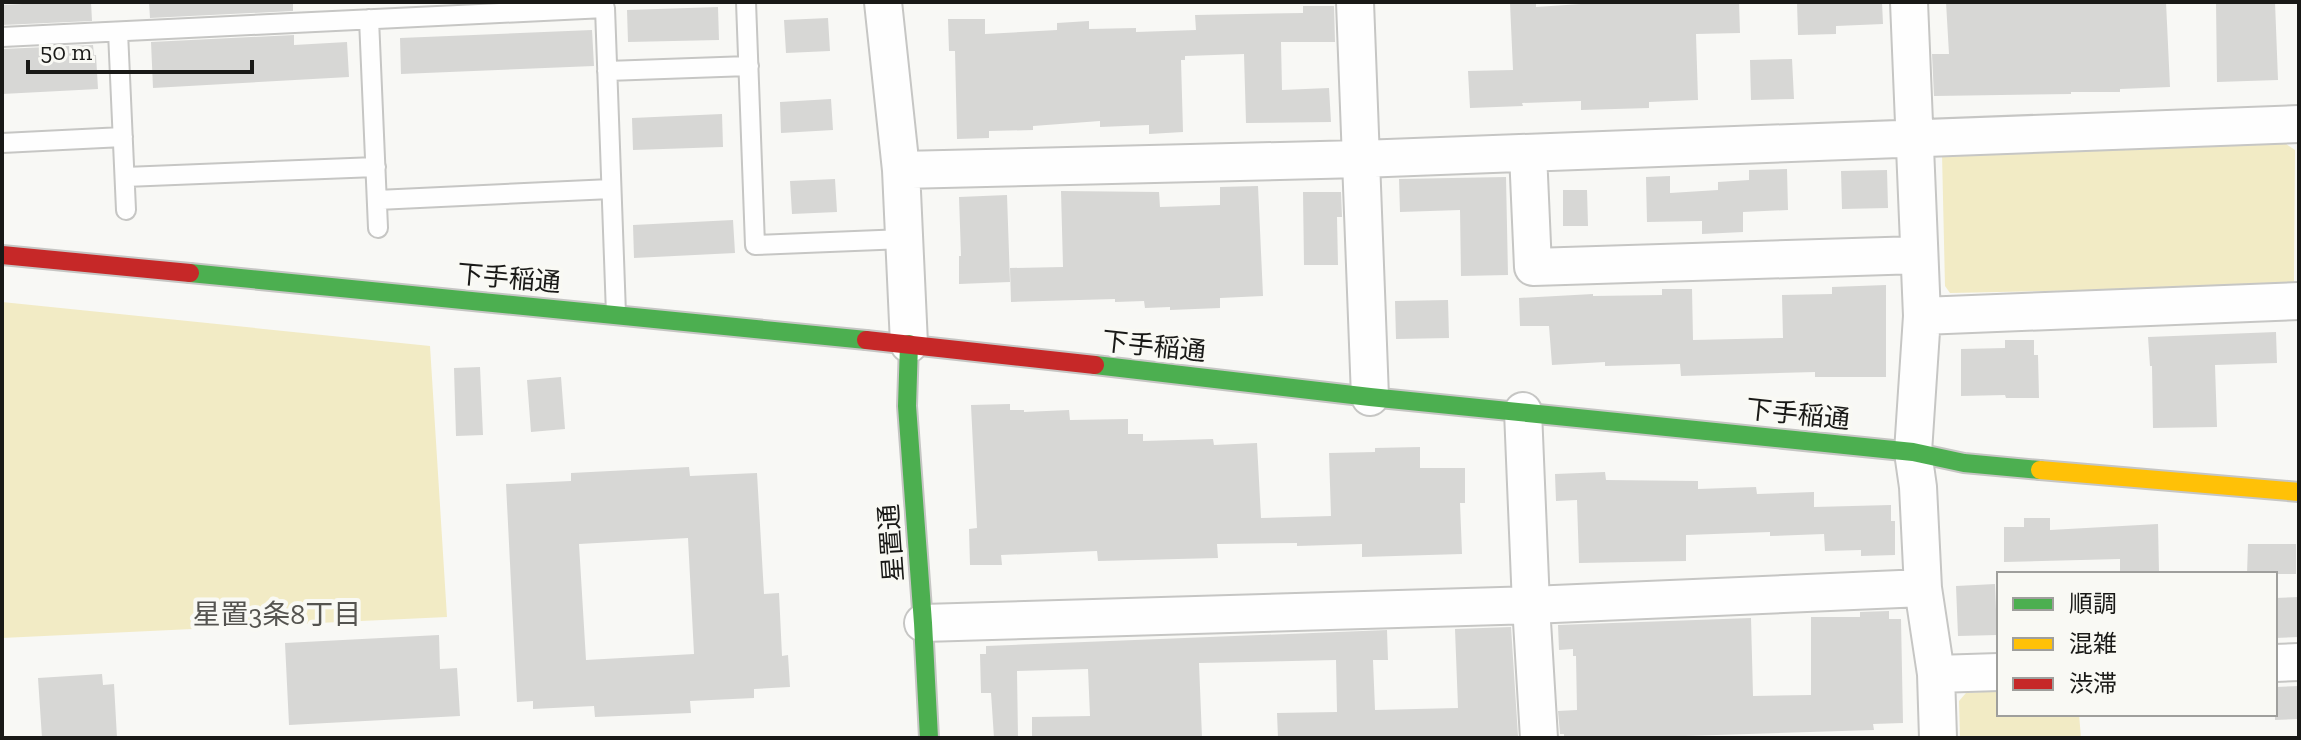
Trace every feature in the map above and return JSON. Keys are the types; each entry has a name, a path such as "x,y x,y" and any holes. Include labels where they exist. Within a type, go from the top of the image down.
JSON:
{"street":[{"path":"883,2 901,170 909,344"},
{"path":"1355,2 1370,397"},
{"path":"1909,2 1922,316 1913,452 1918,487 1923,588 1936,674 1938,738"},
{"path":"901,170 1361,159 2299,124"},
{"path":"1528,153 1533,267 1919,255"},
{"name":"下手稲通","path":"2,255 909,344 1370,397 1913,452 1964,463 2299,492"},
{"path":"1922,316 2299,301"},
{"name":"星置通","path":"909,344 907,406 929,738"},
{"path":"1523,411 1539,738"},
{"path":"923,623 1531,605 1923,588"},
{"path":"2277,663 2299,662"},
{"path":"1936,674 1997,672"}],"lane":[{"path":"746,2 755,245 904,239"},
{"path":"2,37 605,8 616,314"},
{"path":"369,19 378,228"},
{"path":"118,32 126,210"},
{"path":"607,71 749,66"},
{"path":"2,143 123,137"},
{"path":"125,177 376,167"},
{"path":"377,200 611,189"}],"shaded area":[{"path":"2277,138 2295,150 2294,283 2277,286 1950,293 1945,286 1942,154"},
{"path":"2,302 430,346 447,617 2,638"},
{"path":"1997,691 1997,716 2079,716 2081,738 1960,738 1959,701 1966,693"}],"building":[{"path":"91,2 92,21 2,25 2,5"},
{"path":"149,2 293,2 293,11 150,18"},
{"path":"1536,2 1536,7 1611,2 1739,2 1740,33 1696,34 1698,100 1649,102 1649,108 1581,110 1581,101 1470,108 1468,71 1513,70 1510,3"},
{"path":"1797,2 1882,2 1883,24 1836,26 1836,34 1798,35"},
{"path":"1946,2 2166,2 2170,87 2071,94 1934,96 1932,54 1949,54"},
{"path":"2216,2 2275,2 2278,80 2217,82"},
{"path":"1303,6 1334,6 1335,42 1281,42 1282,90 1329,88 1331,122 1246,123 1244,54 1185,56 1185,60 1181,60 1183,132 1149,134 1149,125 1100,127 1100,121 1033,126 1033,130 989,131 989,138 957,139 955,51 949,51 948,19 985,19 985,34 1057,30 1057,23 1089,21 1089,29 1136,28 1136,32 1196,30 1195,15 1303,13"},
{"path":"718,7 719,40 628,42 627,10"},
{"path":"828,18 830,51 786,53 784,20"},
{"path":"592,30 594,66 401,74 400,38"},
{"path":"294,35 294,45 347,42 349,77 153,88 151,42"},
{"path":"93,45 98,89 2,94 2,49"},
{"path":"1792,59 1794,99 1751,100 1750,60"},
{"path":"831,99 833,130 781,133 780,102"},
{"path":"722,114 723,147 633,150 632,118"},
{"path":"1787,169 1788,210 1743,212 1743,232 1702,234 1702,221 1647,222 1646,177 1670,176 1670,193 1718,190 1718,182 1749,180 1749,170"},
{"path":"1887,170 1888,208 1842,209 1841,171"},
{"path":"1506,177 1508,275 1461,276 1460,210 1400,212 1399,179"},
{"path":"835,179 837,212 792,214 790,181"},
{"path":"1258,186 1263,296 1220,298 1220,308 1170,310 1170,307 1145,308 1144,301 1115,302 1115,299 1011,302 1010,268 1063,267 1061,191 1159,192 1160,207 1220,205 1220,187"},
{"path":"1563,190 1587,190 1588,226 1563,226"},
{"path":"1303,192 1341,192 1342,217 1337,217 1338,265 1304,265"},
{"path":"1007,195 1010,282 959,284 959,197"},
{"path":"733,220 735,253 634,258 633,225"},
{"path":"1886,285 1886,377 1815,377 1815,372 1681,376 1680,364 1605,366 1605,362 1552,365 1549,326 1520,326 1519,298 1593,294 1662,295 1662,289 1692,289 1693,340 1783,338 1782,295 1832,294 1832,287"},
{"path":"1448,300 1449,338 1396,339 1395,301"},
{"path":"2276,332 2277,363 2215,365 2217,427 2153,428 2152,366 2148,337"},
{"path":"2005,340 2034,340 2034,355 2038,355 2039,398 1961,396 1961,349 2005,348"},
{"path":"480,367 483,435 456,436 454,368"},
{"path":"561,377 565,429 531,432 527,380"},
{"path":"1010,404 1010,410 1024,412 1069,410 1070,420 1128,419 1128,434 1143,434 1143,441 1213,439 1214,445 1257,443 1261,518 1331,516 1329,453 1420,447 1420,468 1465,468 1465,503 1460,503 1462,554 1362,557 1362,544 1217,544 1218,558 1098,561 1097,551 1001,555 1002,565 970,565 969,529 977,528 971,405"},
{"path":"689,467 690,476 757,473 764,594 779,593 782,656 788,655 790,687 754,689 754,698 690,701 691,713 595,717 594,706 533,709 533,701 517,702 506,484 571,481 571,473","holes":["688,538 694,654 586,660 579,544"]},
{"path":"1605,472 1606,480 1698,481 1698,489 1756,487 1757,494 1814,492 1814,507 1891,505 1891,521 1895,521 1895,555 1861,556 1861,550 1825,551 1824,534 1770,536 1770,532 1686,535 1686,561 1579,563 1577,500 1556,501 1555,474"},
{"path":"2024,518 2050,518 2050,530 2158,524 2159,572 2120,572 2120,559 2004,562 2004,527 2024,527"},
{"path":"2248,544 2296,544 2296,574 2247,572"},
{"path":"1995,584 1997,635 1958,636 1956,586"},
{"path":"2299,597 2299,637 2277,638 2277,598"},
{"path":"1889,611 1889,619 1901,619 1903,723 1873,724 1874,730 1685,738 1564,738 1564,734 1560,734 1558,711 1577,710 1576,656 1573,656 1573,649 1559,650 1558,625 1751,618 1753,696 1811,695 1811,617 1860,617 1860,612"},
{"path":"1511,627 1518,736 1278,738 1277,713 1337,712 1336,660 1199,663 1202,738 1032,738 1032,717 1090,716 1088,669 1017,671 1018,738 994,738 991,693 981,693 980,654 986,654 986,646 1387,630 1388,660 1373,660 1375,710 1458,708 1455,629"},
{"path":"439,635 440,669 457,668 460,716 289,725 285,643"},
{"path":"102,674 103,685 114,684 117,738 42,738 38,678"},
{"path":"2299,686 2299,719 2275,720 2277,687"}],"traffic: fast":[{"path":"190,273 866,340"},
{"path":"909,344 907,406 929,738"},
{"path":"1095,365 1370,397 1913,452 1964,463 2040,470"}],"traffic: slow":[{"path":"2040,470 2299,492"}],"traffic: jam":[{"path":"2,255 190,273"},
{"path":"866,340 1095,365"}],"district":[{"name":"星置3条8丁目","path":"277,614"}]}
